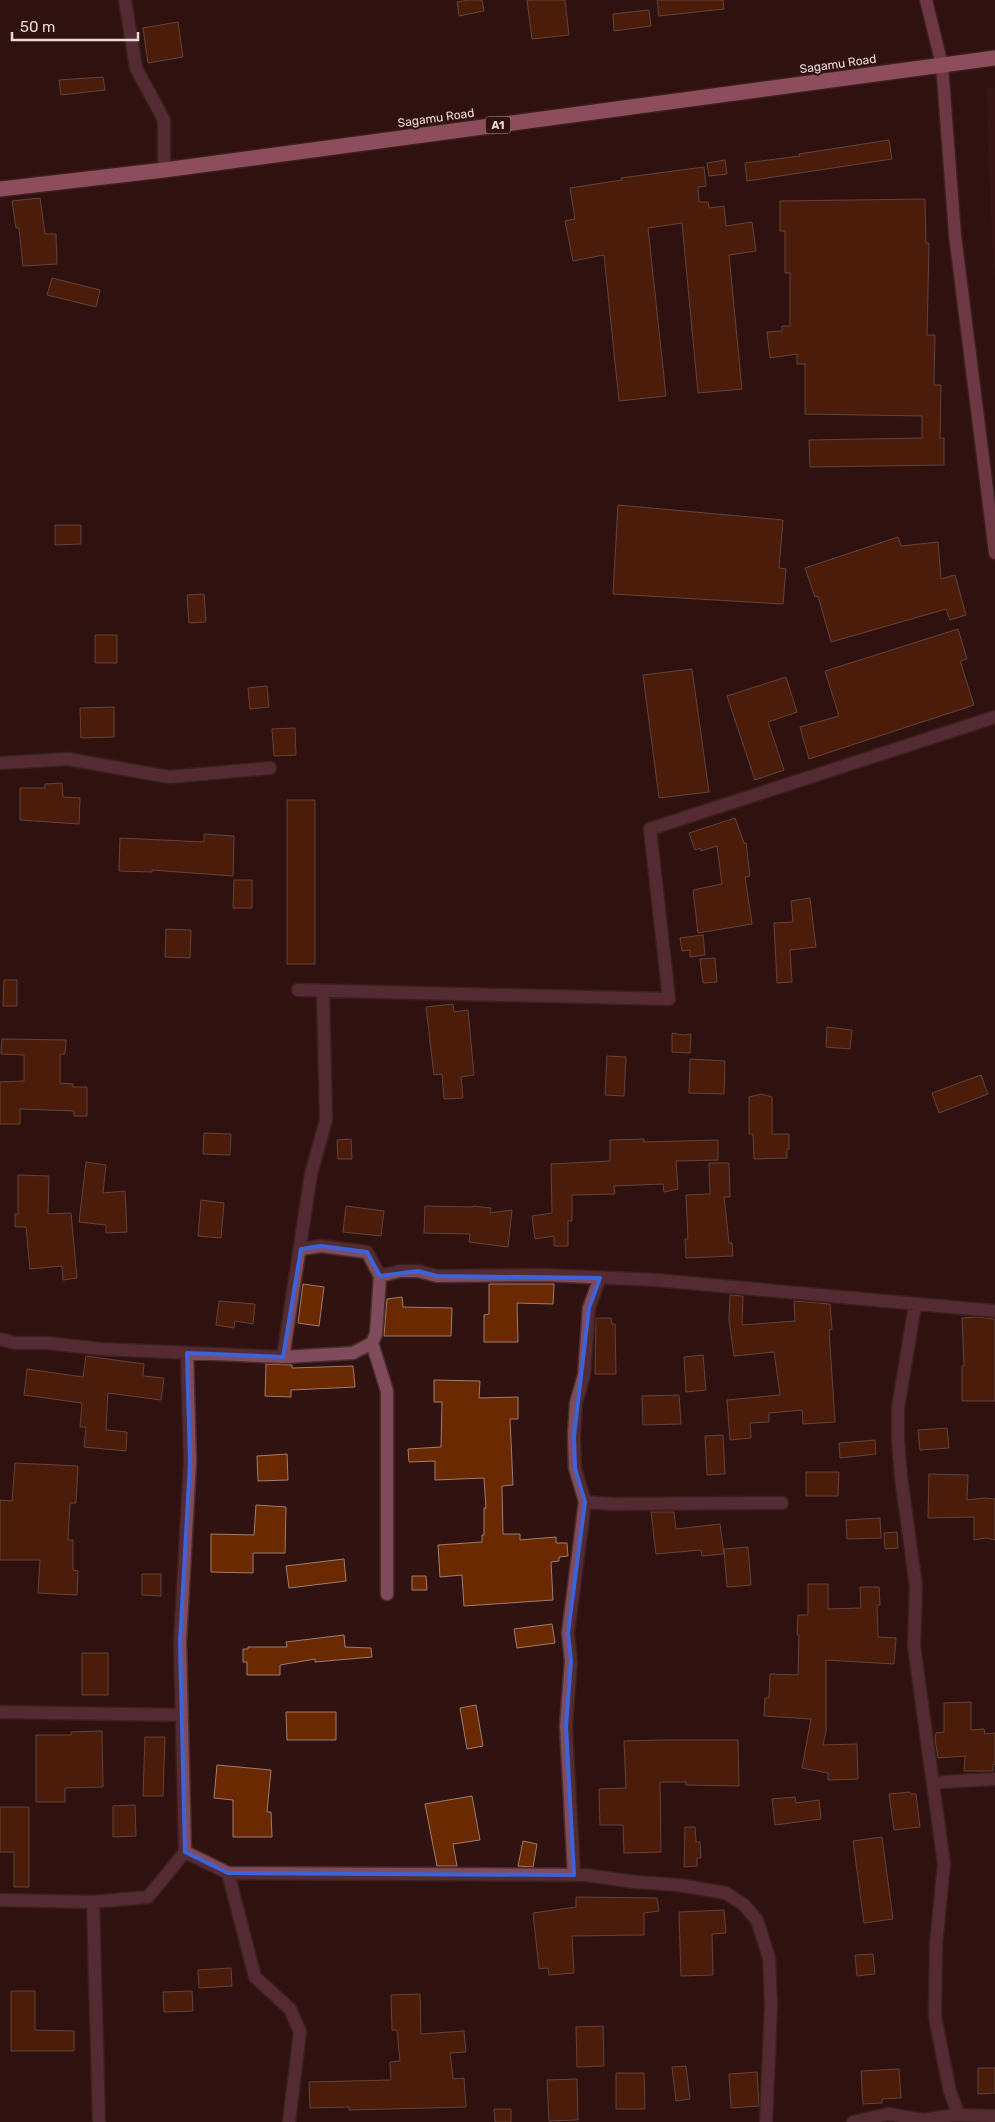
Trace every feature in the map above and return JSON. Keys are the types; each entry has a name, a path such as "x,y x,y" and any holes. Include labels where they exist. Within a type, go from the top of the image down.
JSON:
{"highway":[{"name":"Sagamu Road","path":"0,189 164,170 995,58"}],"street":[{"path":"125,0 136,68 164,120 164,170"},
{"path":"926,0 942,65 955,235 995,553"},
{"path":"298,990 669,999 650,829 995,717"},
{"path":"0,763 68,759 169,777 270,768"},
{"path":"282,1357 301,1249 311,1174 326,1120 323,991"},
{"path":"0,1339 15,1343 47,1343 101,1349 282,1357 353,1353 372,1343 376,1334 380,1276 367,1252 321,1246 301,1249"},
{"path":"380,1276 400,1271 418,1271 436,1276 546,1275 656,1280 995,1311"},
{"path":"574,1875 566,1726 571,1661 568,1633 585,1502 576,1468 576,1403 584,1375 589,1308 600,1278"},
{"path":"915,1305 898,1408 898,1440 901,1477 916,1586 914,1646 944,1864 936,1944 935,2017 950,2092 959,2115"},
{"path":"372,1343 387,1391 387,1594"},
{"path":"0,1900 93,1902 148,1897 185,1852 180,1642 190,1462 187,1353"},
{"path":"585,1502 612,1504 782,1503"},
{"path":"0,1712 182,1715"},
{"path":"934,1785 942,1782 995,1779"},
{"path":"185,1852 228,1873 574,1875 679,1885 726,1893 744,1905 757,1920 769,1958 771,2005 766,2122"},
{"path":"228,1873 255,1977 290,2009 300,2032 289,2122"},
{"path":"93,1902 99,2122"},
{"path":"853,2122 888,2114 924,2121 959,2115 995,2116"}],"highlighted area":[{"path":"321,1246 367,1252 380,1276 418,1271 437,1276 600,1278 589,1308 574,1436 575,1468 585,1502 568,1633 571,1661 566,1726 574,1875 228,1873 185,1852 180,1642 190,1462 187,1353 283,1357 301,1249"}],"shaded area":[{"path":"986,87 995,88 995,278 993,259"}],"building":[{"path":"482,0 484,11 459,16 457,2"},
{"path":"527,0 565,0 569,35 532,39"},
{"path":"657,0 723,0 724,9 659,16"},
{"path":"649,10 651,26 614,31 613,14"},
{"path":"178,22 183,57 148,63 143,28"},
{"path":"103,77 105,90 61,95 59,80"},
{"path":"889,140 892,159 747,181 745,163 800,156 799,154"},
{"path":"725,160 727,174 709,176 707,163"},
{"path":"704,167 706,186 698,187 699,202 708,202 709,208 724,206 726,226 752,222 756,251 729,255 742,389 698,393 682,223 648,228 666,396 619,401 604,255 573,261 565,221 575,219 570,188 622,180 621,178"},
{"path":"40,198 45,234 56,234 57,264 23,266 19,228 16,228 12,201"},
{"path":"925,199 926,243 929,243 927,335 935,335 934,385 941,385 940,438 944,438 944,465 810,467 809,440 922,438 922,416 805,414 805,364 797,364 797,354 770,358 767,332 782,331 782,326 790,326 790,273 785,273 785,231 780,231 780,201"},
{"path":"52,278 100,290 96,307 47,295"},
{"path":"618,505 783,520 779,568 786,569 783,604 613,594"},
{"path":"55,525 81,525 81,544 55,545"},
{"path":"898,537 901,546 938,542 941,579 955,575 966,615 950,620 946,609 831,642 818,596 815,597 805,568"},
{"path":"204,594 206,622 189,623 187,595"},
{"path":"958,629 967,659 960,661 974,705 809,759 800,727 839,716 825,671"},
{"path":"95,635 117,635 117,663 95,663"},
{"path":"692,669 709,792 659,798 643,675"},
{"path":"786,677 797,712 768,722 784,770 755,780 727,696"},
{"path":"267,686 269,707 250,709 248,688"},
{"path":"114,707 114,737 81,738 80,708"},
{"path":"295,728 296,755 274,756 272,729"},
{"path":"62,783 63,797 80,798 79,824 20,820 20,788 45,788 45,784"},
{"path":"287,800 315,800 315,964 287,964"},
{"path":"735,818 744,843 746,843 750,876 745,877 752,924 698,933 693,890 722,884 717,846 701,851 700,848 695,850 689,833"},
{"path":"204,834 234,836 233,876 152,870 152,872 119,871 120,838 204,842"},
{"path":"234,880 252,880 252,908 233,908"},
{"path":"810,898 816,947 790,950 792,982 777,983 774,923 793,922 791,901"},
{"path":"166,929 191,930 190,958 165,957"},
{"path":"703,935 705,955 690,957 690,950 682,951 680,938"},
{"path":"715,958 717,982 703,983 700,959"},
{"path":"4,980 17,980 17,1006 3,1006"},
{"path":"453,1004 454,1012 468,1010 474,1075 461,1077 463,1098 444,1099 442,1074 434,1075 426,1007"},
{"path":"827,1027 852,1030 850,1049 826,1047"},
{"path":"672,1033 691,1034 690,1053 672,1052"},
{"path":"2,1039 66,1040 65,1054 60,1054 60,1083 73,1084 73,1087 87,1087 87,1116 74,1116 74,1111 20,1109 20,1124 0,1124 0,1082 24,1081 24,1055 1,1054"},
{"path":"607,1056 626,1057 624,1096 605,1095"},
{"path":"690,1059 725,1061 724,1094 689,1093"},
{"path":"981,1075 988,1094 939,1113 932,1093"},
{"path":"761,1094 772,1097 772,1134 789,1134 787,1158 754,1159 753,1134 749,1134 749,1097"},
{"path":"204,1133 231,1134 230,1155 203,1154"},
{"path":"351,1139 352,1159 338,1159 337,1140"},
{"path":"644,1139 644,1142 718,1140 718,1160 676,1161 678,1189 664,1192 663,1184 614,1186 615,1194 572,1195 572,1221 568,1221 568,1246 554,1246 554,1236 535,1239 532,1216 552,1213 551,1164 610,1161 610,1140"},
{"path":"86,1162 106,1165 103,1193 125,1191 127,1232 106,1233 106,1225 79,1222"},
{"path":"709,1163 729,1163 730,1197 724,1197 729,1243 732,1243 733,1256 686,1258 685,1239 688,1239 686,1195 710,1194"},
{"path":"18,1175 49,1176 48,1214 71,1213 77,1278 63,1280 62,1266 30,1269 26,1227 15,1227 15,1214 18,1214"},
{"path":"201,1200 224,1203 221,1238 198,1236"},
{"path":"346,1206 384,1211 381,1236 343,1232"},
{"path":"425,1206 473,1206 491,1208 490,1213 512,1210 508,1247 469,1242 470,1234 424,1233"},
{"path":"303,1284 324,1287 319,1326 298,1323"},
{"path":"489,1284 554,1284 553,1304 517,1303 518,1342 484,1342 484,1315 489,1314"},
{"path":"730,1295 743,1296 742,1325 795,1321 794,1301 830,1304 832,1329 829,1330 835,1422 803,1424 802,1410 769,1413 769,1422 750,1423 751,1438 730,1440 727,1400 780,1395 774,1352 734,1356 729,1320"},
{"path":"402,1297 403,1307 452,1308 451,1336 384,1336 387,1299"},
{"path":"219,1301 255,1304 253,1324 235,1321 234,1328 216,1325"},
{"path":"596,1318 611,1318 612,1324 615,1324 616,1374 595,1374"},
{"path":"962,1318 995,1319 995,1401 962,1401 962,1366 964,1366"},
{"path":"703,1355 706,1390 686,1392 684,1357"},
{"path":"86,1356 144,1364 143,1376 164,1378 161,1400 108,1393 106,1430 127,1432 126,1451 84,1447 86,1427 80,1427 82,1403 24,1395 27,1369 83,1377"},
{"path":"266,1364 292,1365 292,1368 353,1366 355,1387 291,1390 291,1397 265,1396"},
{"path":"434,1380 480,1381 479,1398 518,1397 518,1419 510,1419 513,1485 502,1486 503,1534 520,1534 520,1540 556,1537 556,1543 567,1543 568,1556 559,1557 559,1561 551,1562 553,1600 464,1606 462,1575 440,1577 438,1545 482,1542 482,1535 484,1535 484,1508 486,1508 484,1478 435,1480 435,1461 409,1462 408,1449 441,1447 442,1402 434,1402"},
{"path":"679,1395 681,1424 643,1425 642,1396"},
{"path":"947,1428 949,1448 920,1450 918,1430"},
{"path":"723,1435 725,1474 707,1475 705,1436"},
{"path":"875,1440 876,1454 840,1458 839,1443"},
{"path":"287,1454 288,1480 258,1481 257,1456"},
{"path":"15,1463 78,1466 76,1503 70,1503 68,1540 73,1540 73,1570 78,1571 77,1595 38,1593 40,1560 0,1560 0,1500 12,1501"},
{"path":"806,1472 839,1472 838,1496 806,1496"},
{"path":"929,1474 968,1475 967,1500 995,1499 995,1540 986,1538 974,1540 974,1517 928,1518"},
{"path":"256,1505 286,1507 285,1553 253,1553 253,1573 211,1572 211,1534 254,1535"},
{"path":"651,1512 674,1512 676,1529 720,1524 724,1554 702,1556 701,1550 656,1554"},
{"path":"880,1518 881,1538 847,1539 846,1520"},
{"path":"897,1532 898,1548 885,1549 884,1533"},
{"path":"748,1547 751,1585 727,1587 724,1549"},
{"path":"344,1559 346,1581 289,1588 286,1566"},
{"path":"142,1574 161,1574 161,1596 142,1595"},
{"path":"412,1576 426,1576 427,1590 412,1590"},
{"path":"808,1584 828,1584 828,1609 861,1608 860,1587 879,1587 880,1605 877,1605 878,1637 896,1638 894,1664 826,1660 826,1731 823,1745 857,1744 858,1779 828,1780 828,1773 802,1768 811,1719 764,1716 765,1698 769,1698 770,1674 798,1675 798,1615 808,1615"},
{"path":"552,1624 555,1643 517,1648 514,1629"},
{"path":"344,1635 345,1647 371,1648 372,1657 315,1662 315,1659 280,1665 280,1675 247,1675 247,1662 243,1662 243,1649 248,1649 248,1647 287,1647 286,1642"},
{"path":"82,1653 108,1653 108,1695 82,1695"},
{"path":"971,1702 971,1730 984,1729 985,1734 995,1733 995,1764 993,1765 993,1771 964,1771 965,1756 938,1758 935,1738 936,1733 944,1732 944,1703"},
{"path":"476,1705 483,1746 467,1749 460,1708"},
{"path":"286,1712 336,1712 336,1740 287,1740"},
{"path":"102,1731 103,1787 65,1788 65,1802 36,1802 36,1735 71,1735 71,1732"},
{"path":"145,1737 165,1737 163,1796 143,1796"},
{"path":"738,1740 739,1786 686,1785 686,1782 660,1782 661,1852 624,1853 623,1825 600,1825 599,1789 626,1788 624,1741"},
{"path":"217,1765 271,1770 267,1812 271,1812 272,1837 233,1837 233,1800 214,1798"},
{"path":"910,1792 911,1794 916,1794 920,1827 894,1830 889,1794"},
{"path":"472,1796 480,1840 453,1844 457,1866 437,1866 425,1804"},
{"path":"795,1797 796,1803 819,1800 821,1819 775,1825 772,1799"},
{"path":"135,1805 136,1836 113,1837 113,1806"},
{"path":"0,1807 29,1807 29,1887 14,1887 14,1852 0,1852"},
{"path":"685,1827 695,1827 696,1842 700,1842 701,1858 697,1858 697,1866 684,1867"},
{"path":"882,1837 893,1919 864,1923 853,1841"},
{"path":"523,1841 537,1844 533,1867 518,1866"},
{"path":"576,1897 657,1898 659,1911 644,1913 644,1935 572,1936 574,1973 549,1975 548,1968 539,1969 533,1913 576,1907"},
{"path":"724,1910 726,1933 712,1934 713,1975 681,1976 679,1912"},
{"path":"873,1954 875,1974 857,1976 855,1955"},
{"path":"231,1968 232,1986 199,1988 198,1970"},
{"path":"11,1991 35,1991 35,2030 74,2031 74,2051 11,2051"},
{"path":"192,1991 193,2011 164,2012 163,1992"},
{"path":"420,1994 421,2034 464,2031 466,2052 450,2053 453,2079 464,2078 466,2107 349,2110 349,2107 310,2108 309,2082 391,2080 390,2062 400,2061 397,2030 392,2030 391,1995"},
{"path":"603,2026 604,2066 577,2067 576,2027"},
{"path":"686,2066 690,2099 676,2101 672,2067"},
{"path":"978,2068 995,2068 995,2093 978,2094"},
{"path":"899,2069 901,2098 882,2099 882,2103 863,2104 861,2071"},
{"path":"757,2072 759,2106 731,2108 729,2074"},
{"path":"616,2073 644,2073 645,2109 616,2109"},
{"path":"577,2079 578,2120 549,2121 547,2080"},
{"path":"494,2109 511,2109 511,2122 495,2122"}]}
